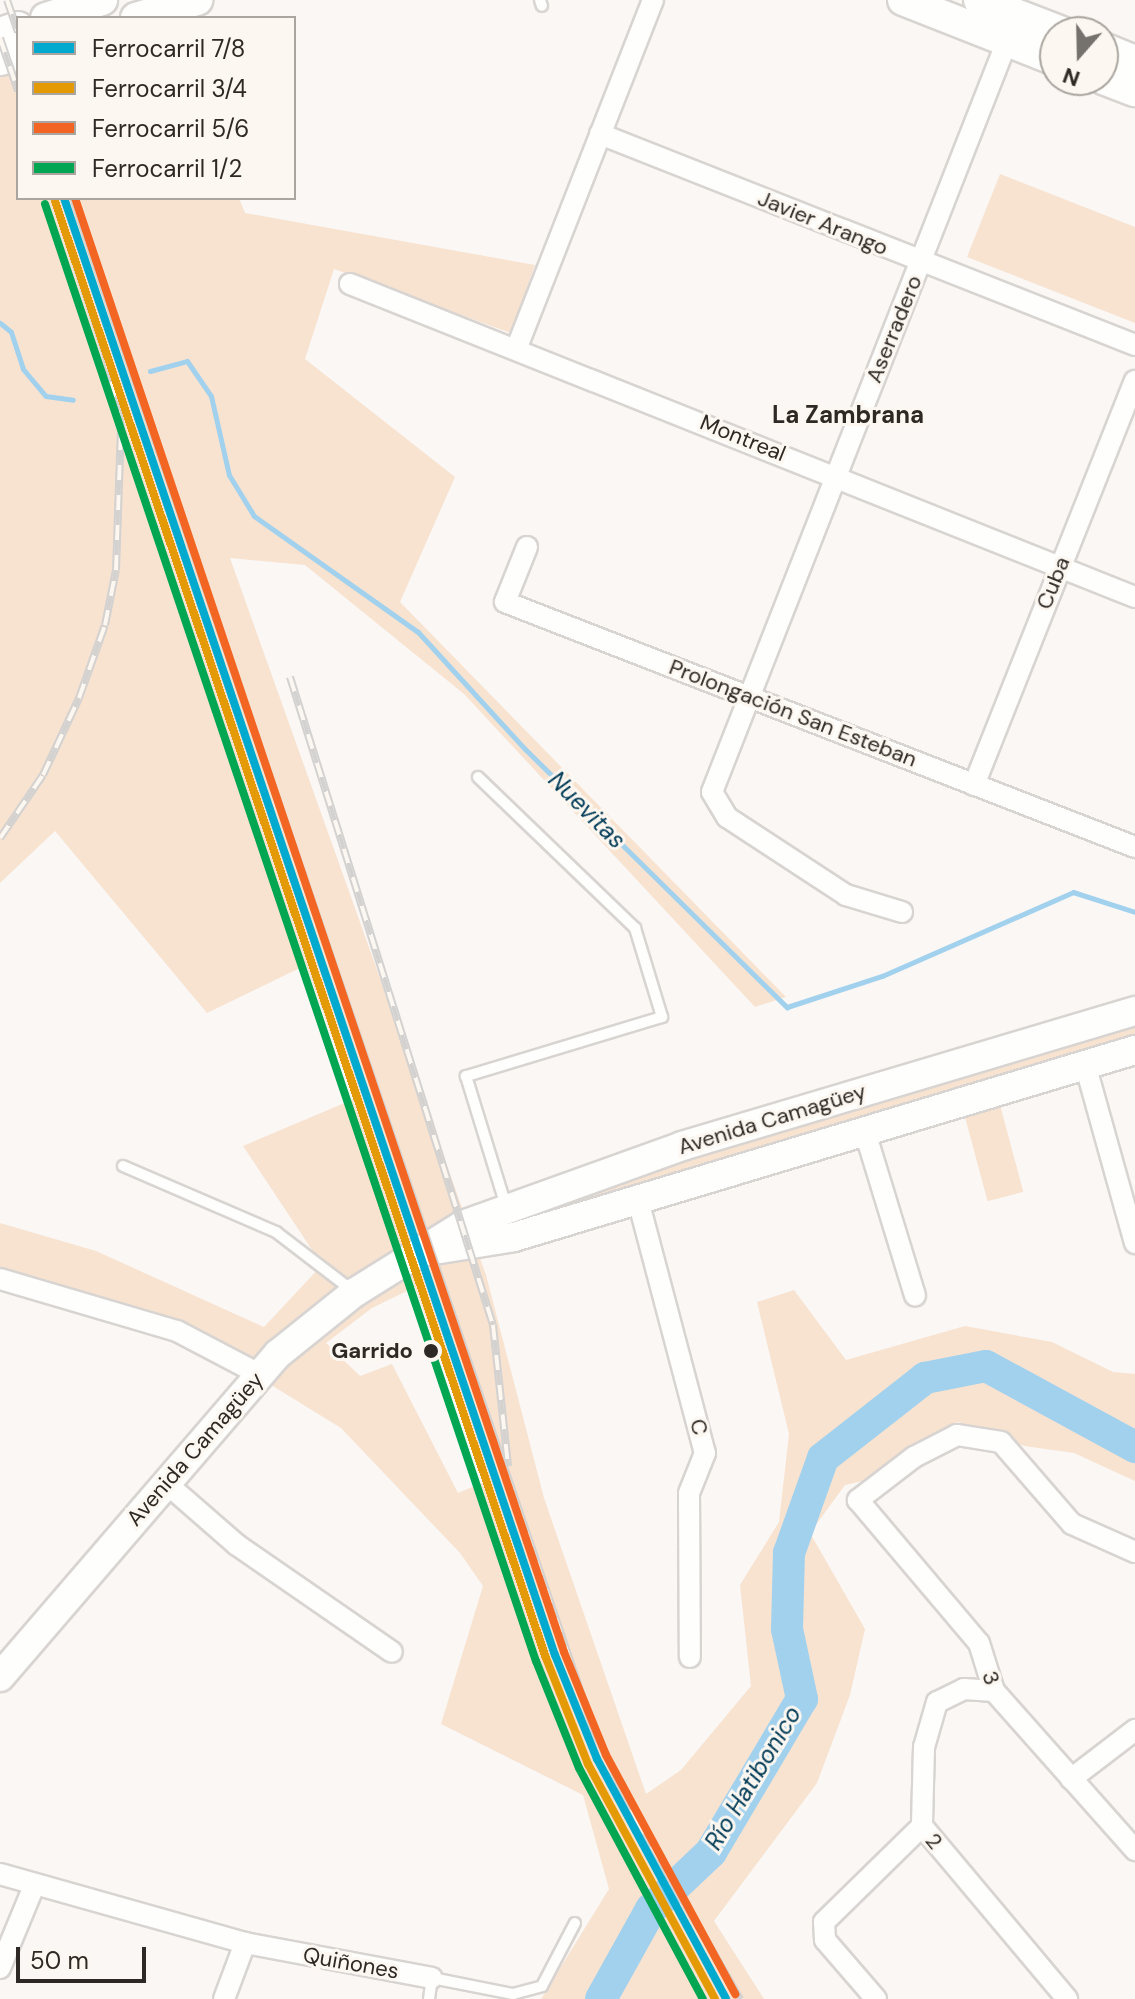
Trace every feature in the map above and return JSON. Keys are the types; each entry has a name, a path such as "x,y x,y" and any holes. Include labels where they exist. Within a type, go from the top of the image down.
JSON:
{"main road":[{"path":"55,12 102,0"},
{"path":"143,16 197,0"},
{"path":"903,0 1039,26"},
{"path":"979,0 1016,19 1039,43"},
{"name":"Avenida Camagüey","path":"0,1677 259,1374 354,1293 419,1253 506,1206 682,1146 1135,1011"},
{"name":"Avenida Camagüey","path":"419,1253 514,1237 1135,1050"},
{"path":"506,1206 514,1237"}],"street":[{"path":"517,347 653,0"},
{"name":"Aserradero","path":"902,912 846,895 727,817 712,792 1016,19"},
{"name":"Javier Arango","path":"600,134 1135,345"},
{"name":"Montreal","path":"350,284 517,347 1135,597"},
{"name":"Cuba","path":"974,785 1135,381"},
{"name":"Prolongación San Esteban","path":"527,547 505,602 1135,847"},
{"path":"1085,1064 1135,1243"},
{"path":"865,1132 915,1296"},
{"name":"C","path":"638,1200 705,1453 689,1493 690,1657"},
{"path":"0,1279 177,1331 259,1374"},
{"name":"3","path":"1135,1552 1072,1524 1001,1442 957,1435 914,1457 858,1500 979,1643 994,1691 1135,1850"},
{"path":"166,1483 237,1545 392,1652"},
{"name":"2","path":"994,1691 964,1689 937,1702 924,1747 922,1826 1067,1999"},
{"path":"1071,1779 1135,1730"},
{"path":"876,1999 825,1940 824,1922 922,1826"},
{"name":"Quiñones","path":"0,1874 245,1943 432,1978"},
{"path":"0,1968 34,1886"},
{"path":"224,1999 245,1943"}],"lane":[{"path":"478,777 635,928 662,1017 466,1076 506,1206"},
{"path":"123,1166 276,1232 354,1293"},
{"name":"Quiñones","path":"432,1978 513,1994 542,1986 575,1923"},
{"path":"429,1999 432,1978"}],"shaded area":[{"path":"16,73 16,200 240,200 245,213 535,265 511,333 334,269 305,359 455,477 400,602 786,997 755,1007 464,694 305,565 230,558 486,1275 544,1498 646,1794 681,1770 751,1686 740,1585 779,1522 789,1434 757,1302 794,1290 846,1360 965,1326 1052,1342 1113,1372 1135,1374 1135,1481 1074,1453 1024,1446 958,1422 867,1480 845,1485 810,1533 865,1629 850,1695 817,1783 714,1921 764,1999 541,1999 609,1889 583,1795 441,1724 483,1586 460,1553 341,1428 182,1330 0,1278 0,1223 96,1251 264,1327 322,1265 243,1146 354,1099 306,965 207,1013 55,831 0,883 0,77","holes":["415,1287 484,1482 458,1493 392,1364 360,1376 326,1343 372,1308"]},
{"path":"1000,174 1135,227 1135,323 967,257"},
{"path":"1135,1019 1135,1039 535,1220 532,1216 533,1203"},
{"path":"999,1101 1023,1192 988,1201 963,1111"}],"waterway":[{"name":"Nuevitas","path":"0,323 11,332 23,369 46,396 73,400"},
{"name":"Nuevitas","path":"150,371 187,361 211,396 229,475 254,516 418,632 525,749 787,1007 882,976 1073,892 1135,912"},
{"name":"Río Hatibonico","path":"601,1999 651,1909 711,1852 802,1699 787,1629 789,1553 823,1458 925,1378 986,1366 1135,1447"}],"railway":[{"path":"7,0 16,26"},
{"path":"0,38 16,85"},
{"path":"0,838 43,775 79,698 105,625 116,570 121,426 106,356 55,200"},
{"path":"74,200 593,1728 637,1820 740,1999"},
{"path":"290,677 493,1325 508,1466"}],"rail line":[{"name":"7/8","path":"65,200 555,1655 597,1759 726,1999"},
{"name":"5/6","path":"76,200 564,1652 606,1755 735,1994"},
{"name":"3/4","path":"55,201 546,1658 588,1764 715,1999"},
{"name":"1/2","path":"45,204 536,1661 579,1768 703,1999"}],"place":[{"name":"Garrido","path":"431,1351"}],"district":[{"name":"La Zambrana","path":"848,415"}]}
